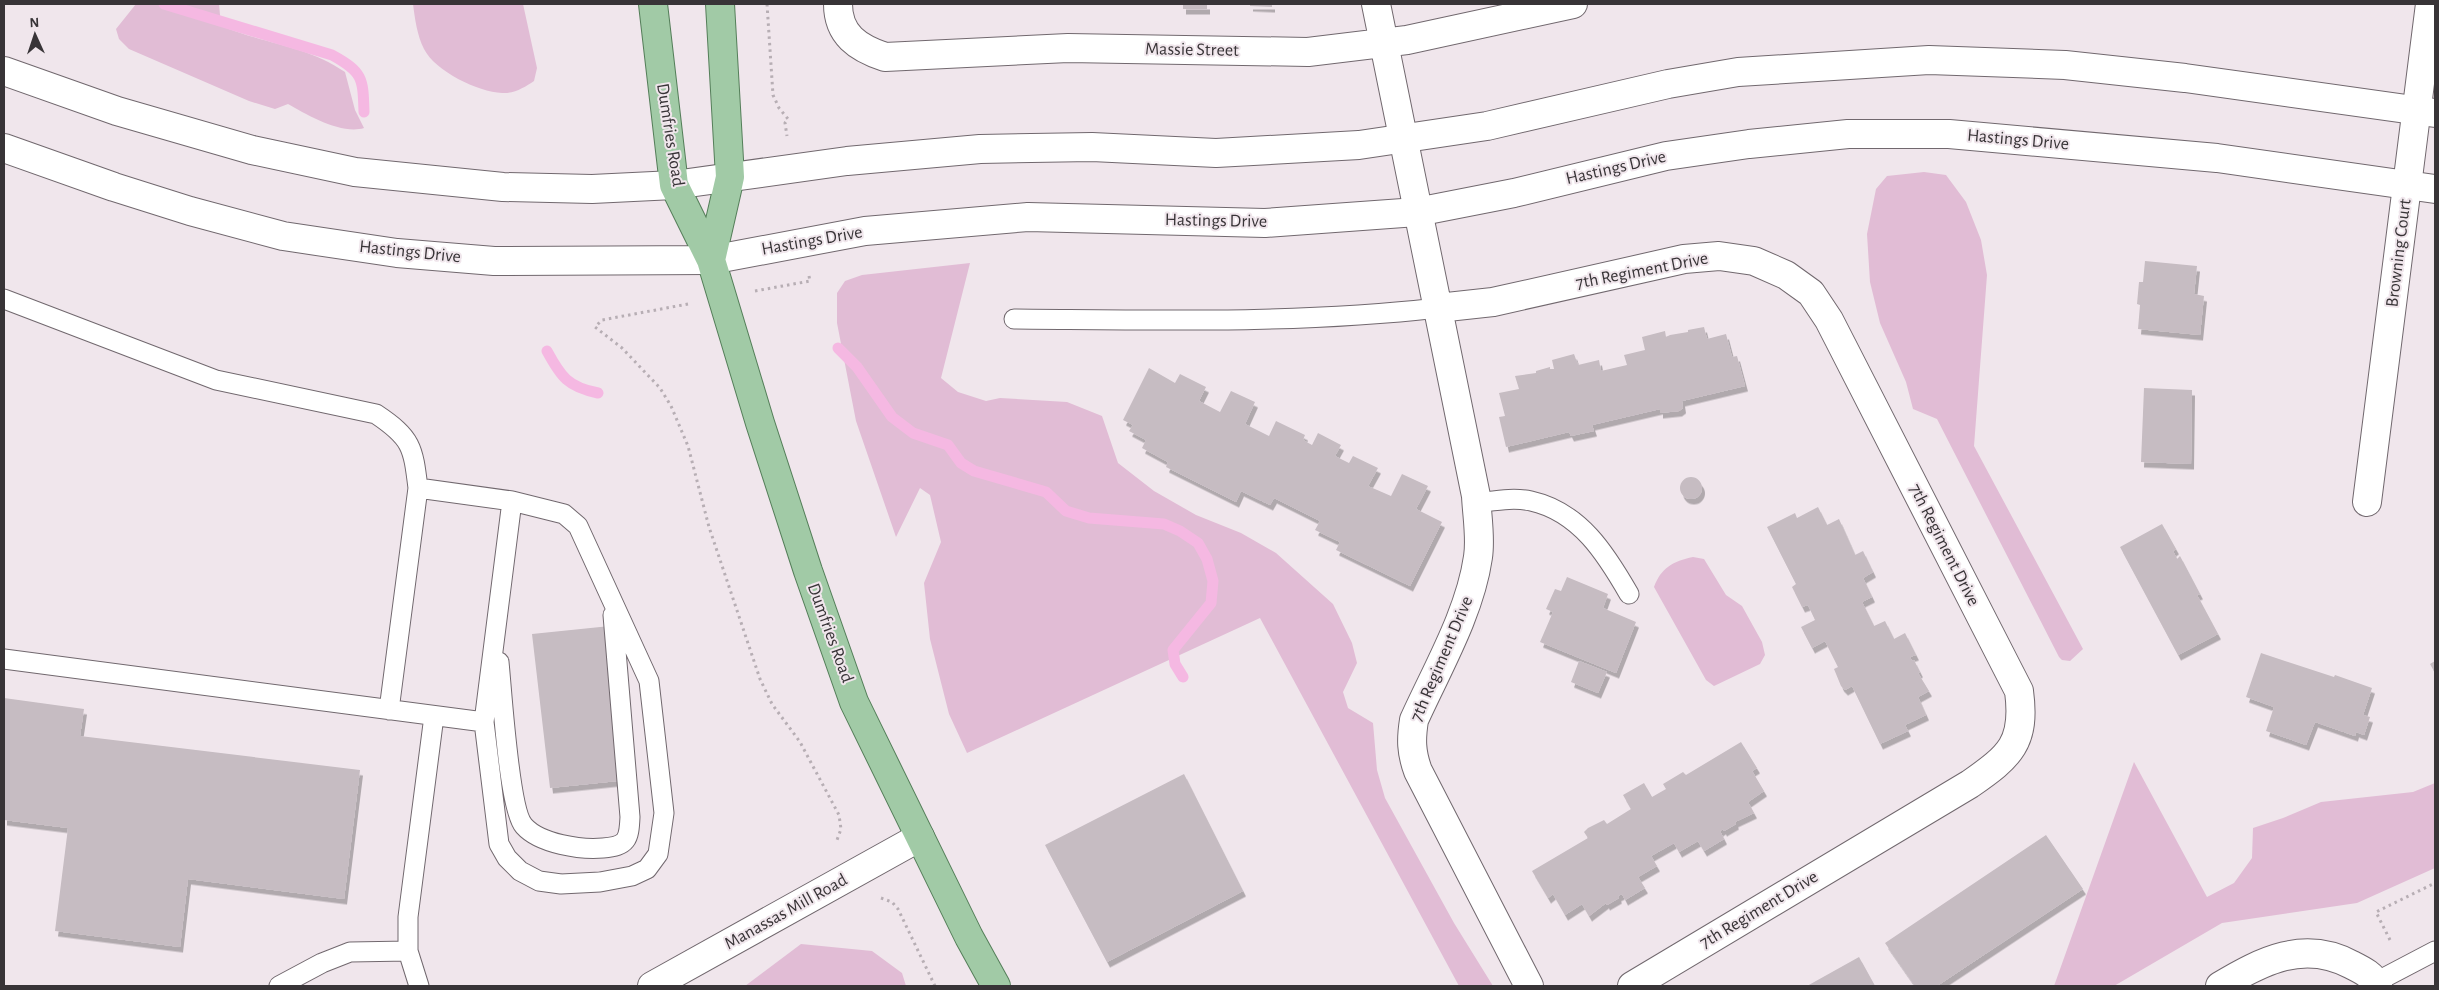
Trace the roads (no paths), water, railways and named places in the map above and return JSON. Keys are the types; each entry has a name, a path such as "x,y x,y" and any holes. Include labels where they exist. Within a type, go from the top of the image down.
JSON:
{"main road":[{"name":"Dumfries Road","path":"653,4 674,185 711,260 760,423 808,572 854,702 920,838 996,986"},
{"name":"Dumfries Road","path":"711,260 730,177 720,4"}],"street":[{"name":"Massie Street","path":"838,4 838,14 847,35 863,50 885,57 1068,48 1308,52 1407,40 1573,4"},
{"name":"7th Regiment Drive","path":"1376,4 1476,503 1479,556 1472,587 1463,611 1414,720 1411,739 1412,755 1418,771 1528,986"},
{"name":"Browning Court","path":"2367,502 2407,184 2426,111 2430,4"},
{"path":"4,70 117,110 252,150 355,172 504,187 606,189 674,185 847,161 980,149 1092,148 1216,153 1359,145 1404,140 1487,126 1668,84 1738,72 1929,60 2075,66 2222,82 2426,111"},
{"name":"Hastings Drive","path":"4,148 161,202 283,236 397,253 494,261 711,260 865,231 1028,218 1265,222 1417,212 1514,193 1666,156 1749,144 1848,134 1949,134 2217,158 2435,189"},
{"name":"7th Regiment Drive","path":"1438,308 1493,302 1693,258 1719,256 1754,261 1786,275 1811,293 1829,320 2019,690 2022,716 2016,740 2002,762 1970,784 1632,986"},
{"name":"Manassas Mill Road","path":"652,986 920,838"},
{"path":"2220,986 2255,965 2284,956 2313,953 2344,960 2371,975 2377,984"}],"lane":[{"path":"4,299 216,380 376,414 398,429 414,453 418,488 389,710"},
{"path":"1014,319 1260,318 1378,315 1438,308"},
{"path":"418,488 512,502 564,514 578,526 648,681 664,813 658,854 647,869 632,876 600,882 561,884 539,881 520,871 507,858 499,844 484,722 512,502"},
{"path":"1476,503 1508,499 1530,501 1568,517 1599,546 1629,594"},
{"path":"496,631 514,799 524,826 548,841 568,846 589,849 617,847 626,841 629,833 630,817 612,602"},
{"path":"4,659 484,722"},
{"path":"419,986 408,951 408,917 434,716"},
{"path":"279,986 322,963 350,952 408,951"},
{"path":"2377,984 2435,951"}],"waterway":[{"path":"164,4 332,55 350,66 359,77 362,84 364,112"},
{"path":"838,348 857,367 892,417 913,433 948,445 961,463 974,471 1046,492 1066,511 1089,518 1164,524 1180,531 1198,543 1207,559 1213,581 1211,603 1173,650 1175,664 1183,677"},
{"path":"547,351 566,380 579,388 598,393"}]}
